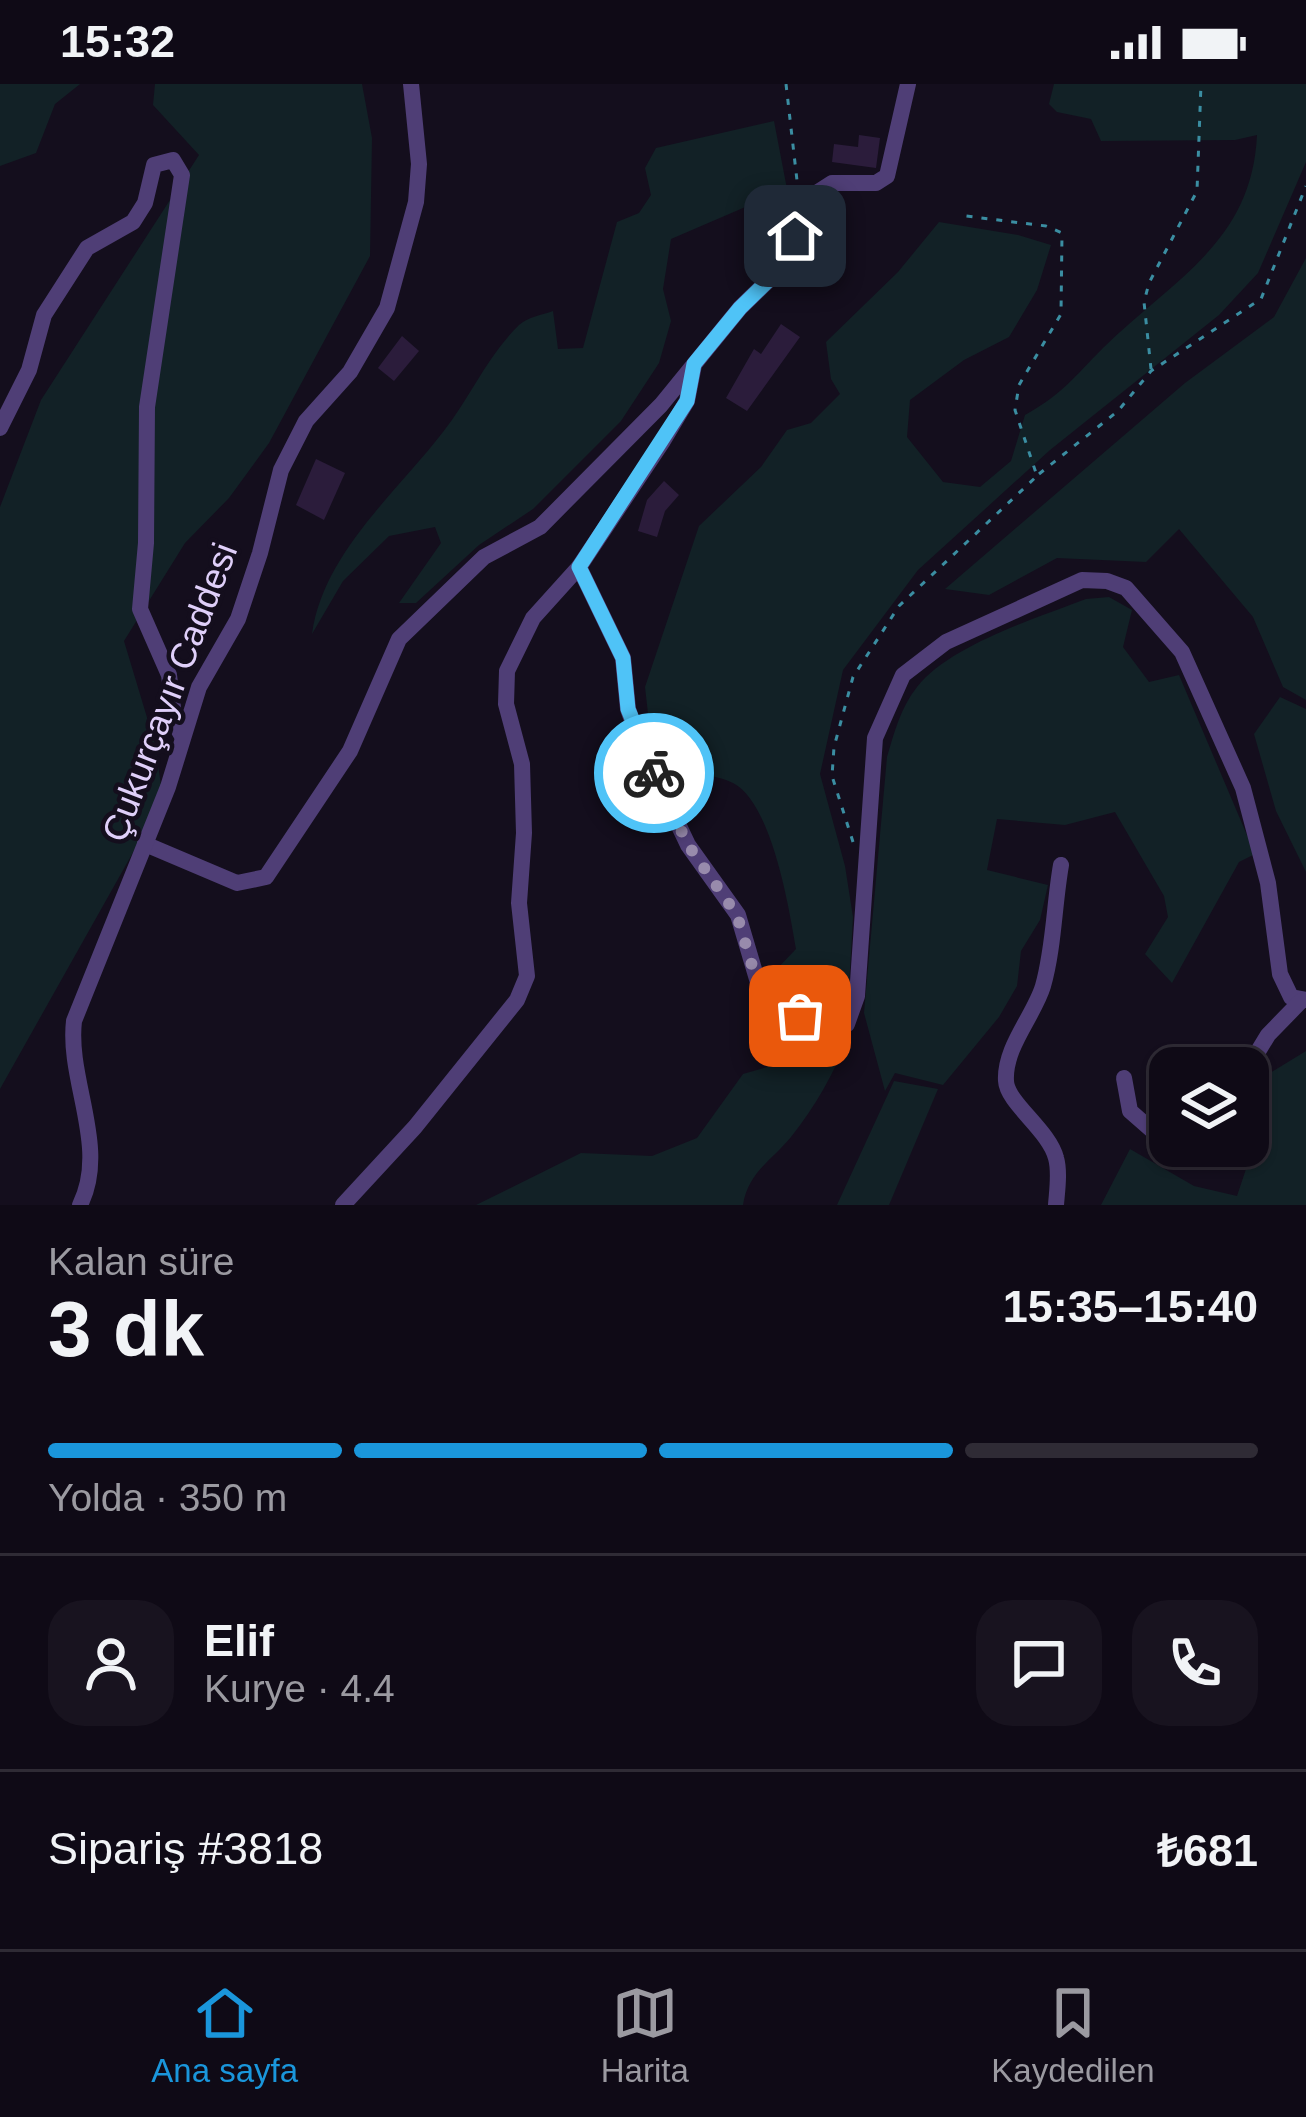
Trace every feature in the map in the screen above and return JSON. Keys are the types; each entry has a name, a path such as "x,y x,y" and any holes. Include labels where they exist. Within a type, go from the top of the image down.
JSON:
{"street":[{"name":"Çukurçayır Caddesi","path":"80,1205 91,1164 71,1043 74,1021 145,844 199,687 238,620 280,470 306,421 350,372 387,308 416,202 419,164 411,84"},
{"path":"145,844 237,884 266,877 350,752 398,639 484,557 540,527 661,405 740,308 778,271 818,192 832,183 876,184 887,176 908,84"},
{"path":"0,428 29,370 44,315 72,266 88,248 134,222 146,203 154,164 173,160 182,175 147,407 146,543 140,609 169,675 182,736"},
{"path":"343,1205 415,1127 518,1000 527,976 519,903 522,764 506,704 507,671 533,618 579,567 687,401 694,364"},
{"path":"579,567 623,658 628,709 642,748 688,845 737,915 758,986 773,1005 827,1026 847,1024 857,996 875,738 903,675 946,642 1082,580 1126,588 1182,652 1244,788 1268,883 1280,974 1291,997 1303,1001 1261,1047"},
{"path":"1056,1205 1057,1160 1041,1126 1010,1093 1006,1079 1023,1024 1039,1001 1045,979 1061,865"},
{"path":"1124,1078 1130,1111 1149,1128"}],"path":[{"path":"785,84 790,147 805,217"},
{"path":"1151,371 1144,302 1149,283 1197,191 1201,84"},
{"path":"852,841 832,776 834,747 853,677 898,606 1036,476 1118,411 1151,371 1261,299 1306,186"},
{"path":"966,216 1046,226 1062,233 1061,314 1019,385 1015,410 1036,476"}],"shaded area":[{"path":"0,84 80,84 55,104 36,153 0,166"},
{"path":"155,84 362,84 372,138 370,256 269,443 229,498 185,543 124,641 155,744 163,799 0,1089 0,507 41,400 199,155 153,105"},
{"path":"1054,84 1306,84 1306,162 1258,273 1219,315 1050,450 918,570 843,670 820,774 845,866 853,917 849,988 840,1010 820,1011 780,990 773,973 796,949 776,858 758,812 733,783 668,770 651,740 645,687 699,526 761,467 787,430 811,423 840,394 831,379 826,342 898,272 939,222 1051,245 1037,290 1009,337 964,360 910,400 907,437 943,482 980,487 1011,461 1025,415 1067,384 1181,279 1224,232 1252,172 1257,135 1235,140 1101,141 1091,119 1057,112 1049,104"},
{"path":"774,121 787,189 671,239 663,289 671,321 659,363 621,421 533,509 479,545 416,603 399,603 441,543 435,527 389,536 343,581 312,634 330,577 346,551 443,432 519,325 553,311 558,349 583,348 617,222 639,213 651,195 645,168 656,148"},
{"path":"1306,258 1306,700 1283,687 1253,617 1179,529 1146,562 1057,558 989,595 945,589 1185,383 1274,317"},
{"path":"1109,597 1132,610 1123,647 1149,682 1179,675 1255,854 1239,862 1172,983 1145,954 1168,917 1164,896 1115,812 1065,825 997,819 987,870 1048,885 1040,920 1021,951 1017,986 999,1017 943,1085 895,1073 885,1091 864,1013 887,757 902,712 917,687 950,658 1020,624 1086,599"},
{"path":"1280,697 1306,709 1306,872 1276,811 1254,734"},
{"path":"806,1029 820,1037 848,1038 816,1102 755,1176 743,1205 476,1205 581,1153 652,1156 697,1138 743,1074 785,1062"},
{"path":"1306,1051 1306,1205 1101,1205 1130,1149 1149,1160 1149,1167 1161,1167 1194,1186 1237,1196 1247,1167 1269,1167 1269,1074"},
{"path":"894,1081 938,1089 889,1205 837,1205"}],"building":[{"path":"859,135 880,138 876,168 832,162 834,144 858,147"},
{"path":"781,324 800,337 747,411 726,398 754,349 761,354"},
{"path":"402,336 419,351 394,381 378,368"},
{"path":"316,459 345,473 324,520 296,505"},
{"path":"664,481 679,495 665,511 657,537 638,531 647,500"}],"way so far":[{"path":"654,773 688,845 737,915 758,986 773,1005 800,1016"}],"route":[{"path":"654,773 628,709 623,658 579,567 687,401 694,364 778,271 795,236"}]}
